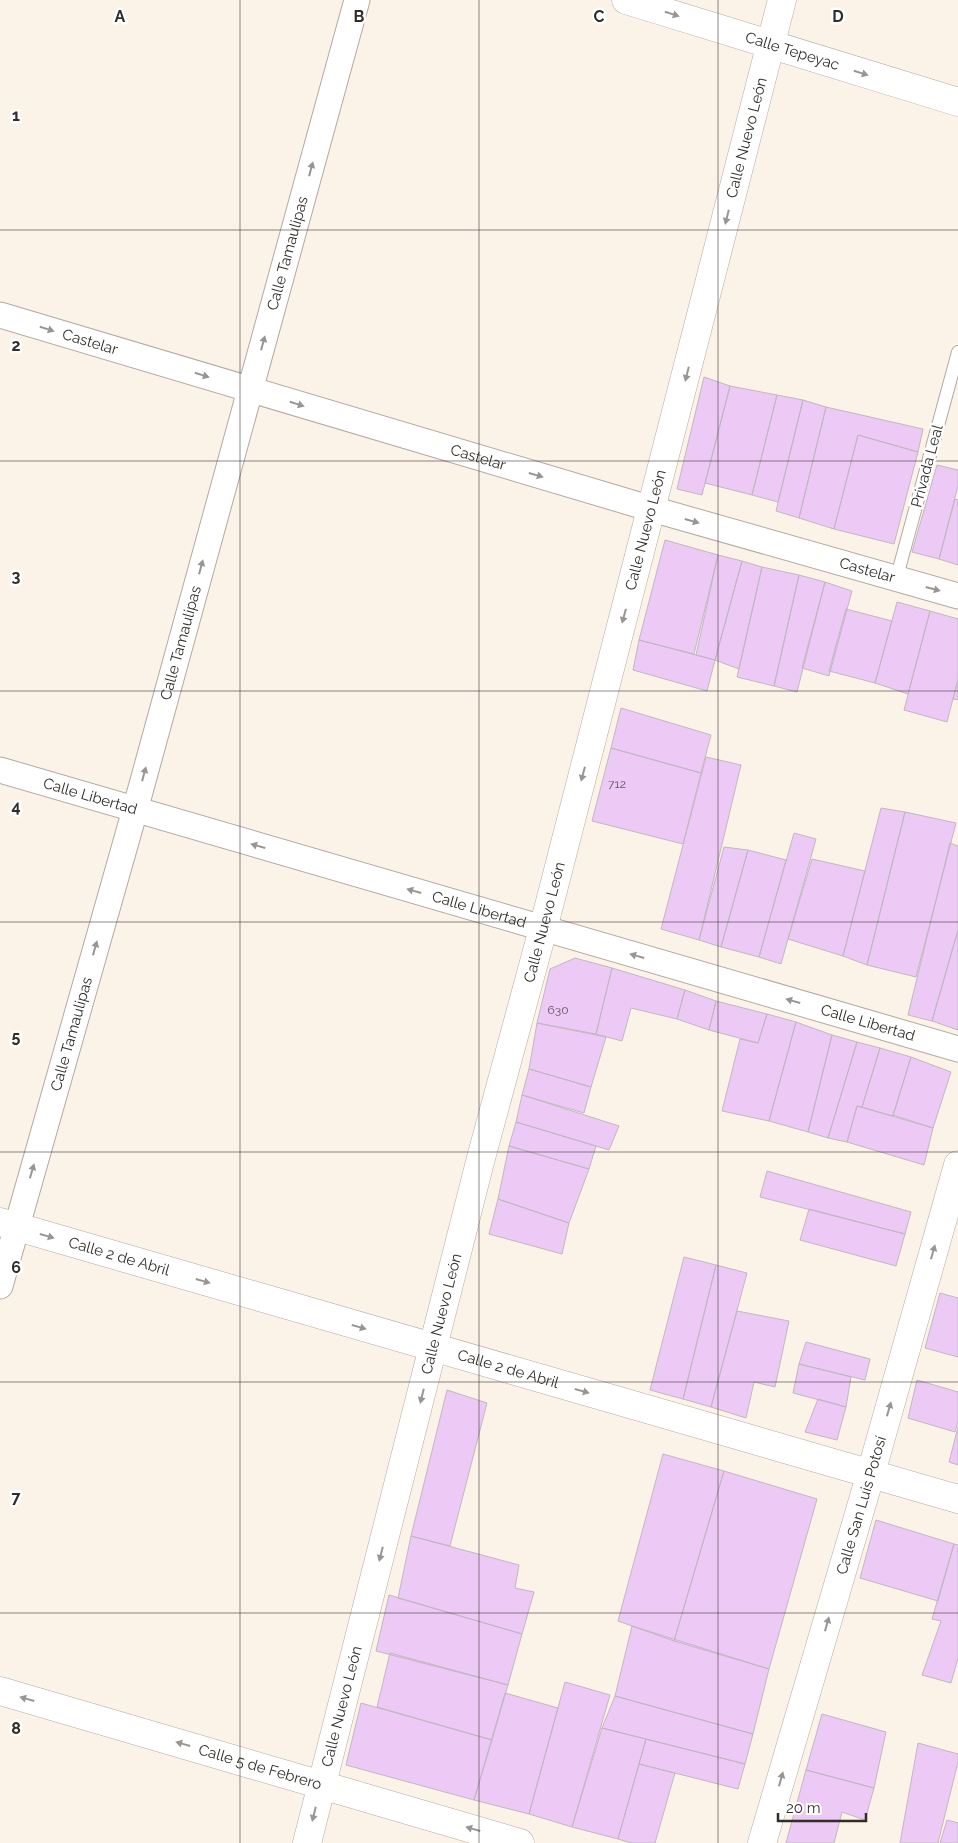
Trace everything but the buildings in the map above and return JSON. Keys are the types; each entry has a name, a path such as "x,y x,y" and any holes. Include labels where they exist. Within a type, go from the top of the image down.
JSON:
{"street":[{"name":"Calle Tamaulipas","path":"0,1286 8,1224 135,810 357,0"},
{"name":"Calle Tepeyac","path":"626,0 958,102"},
{"name":"Calle Nuevo León","path":"307,1843 782,0"},
{"name":"Castelar","path":"0,315 652,509 896,580 958,596"},
{"name":"Calle Libertad","path":"0,770 958,1049"},
{"name":"Calle San Luis Potosí","path":"762,1843 871,1472 958,1166"},
{"name":"Calle 2 de Abril","path":"8,1224 434,1349 871,1472 958,1499"},
{"name":"Calle 5 de Febrero","path":"0,1691 520,1843"}],"lane":[{"name":"Privada Leal","path":"896,580 958,352"}]}
